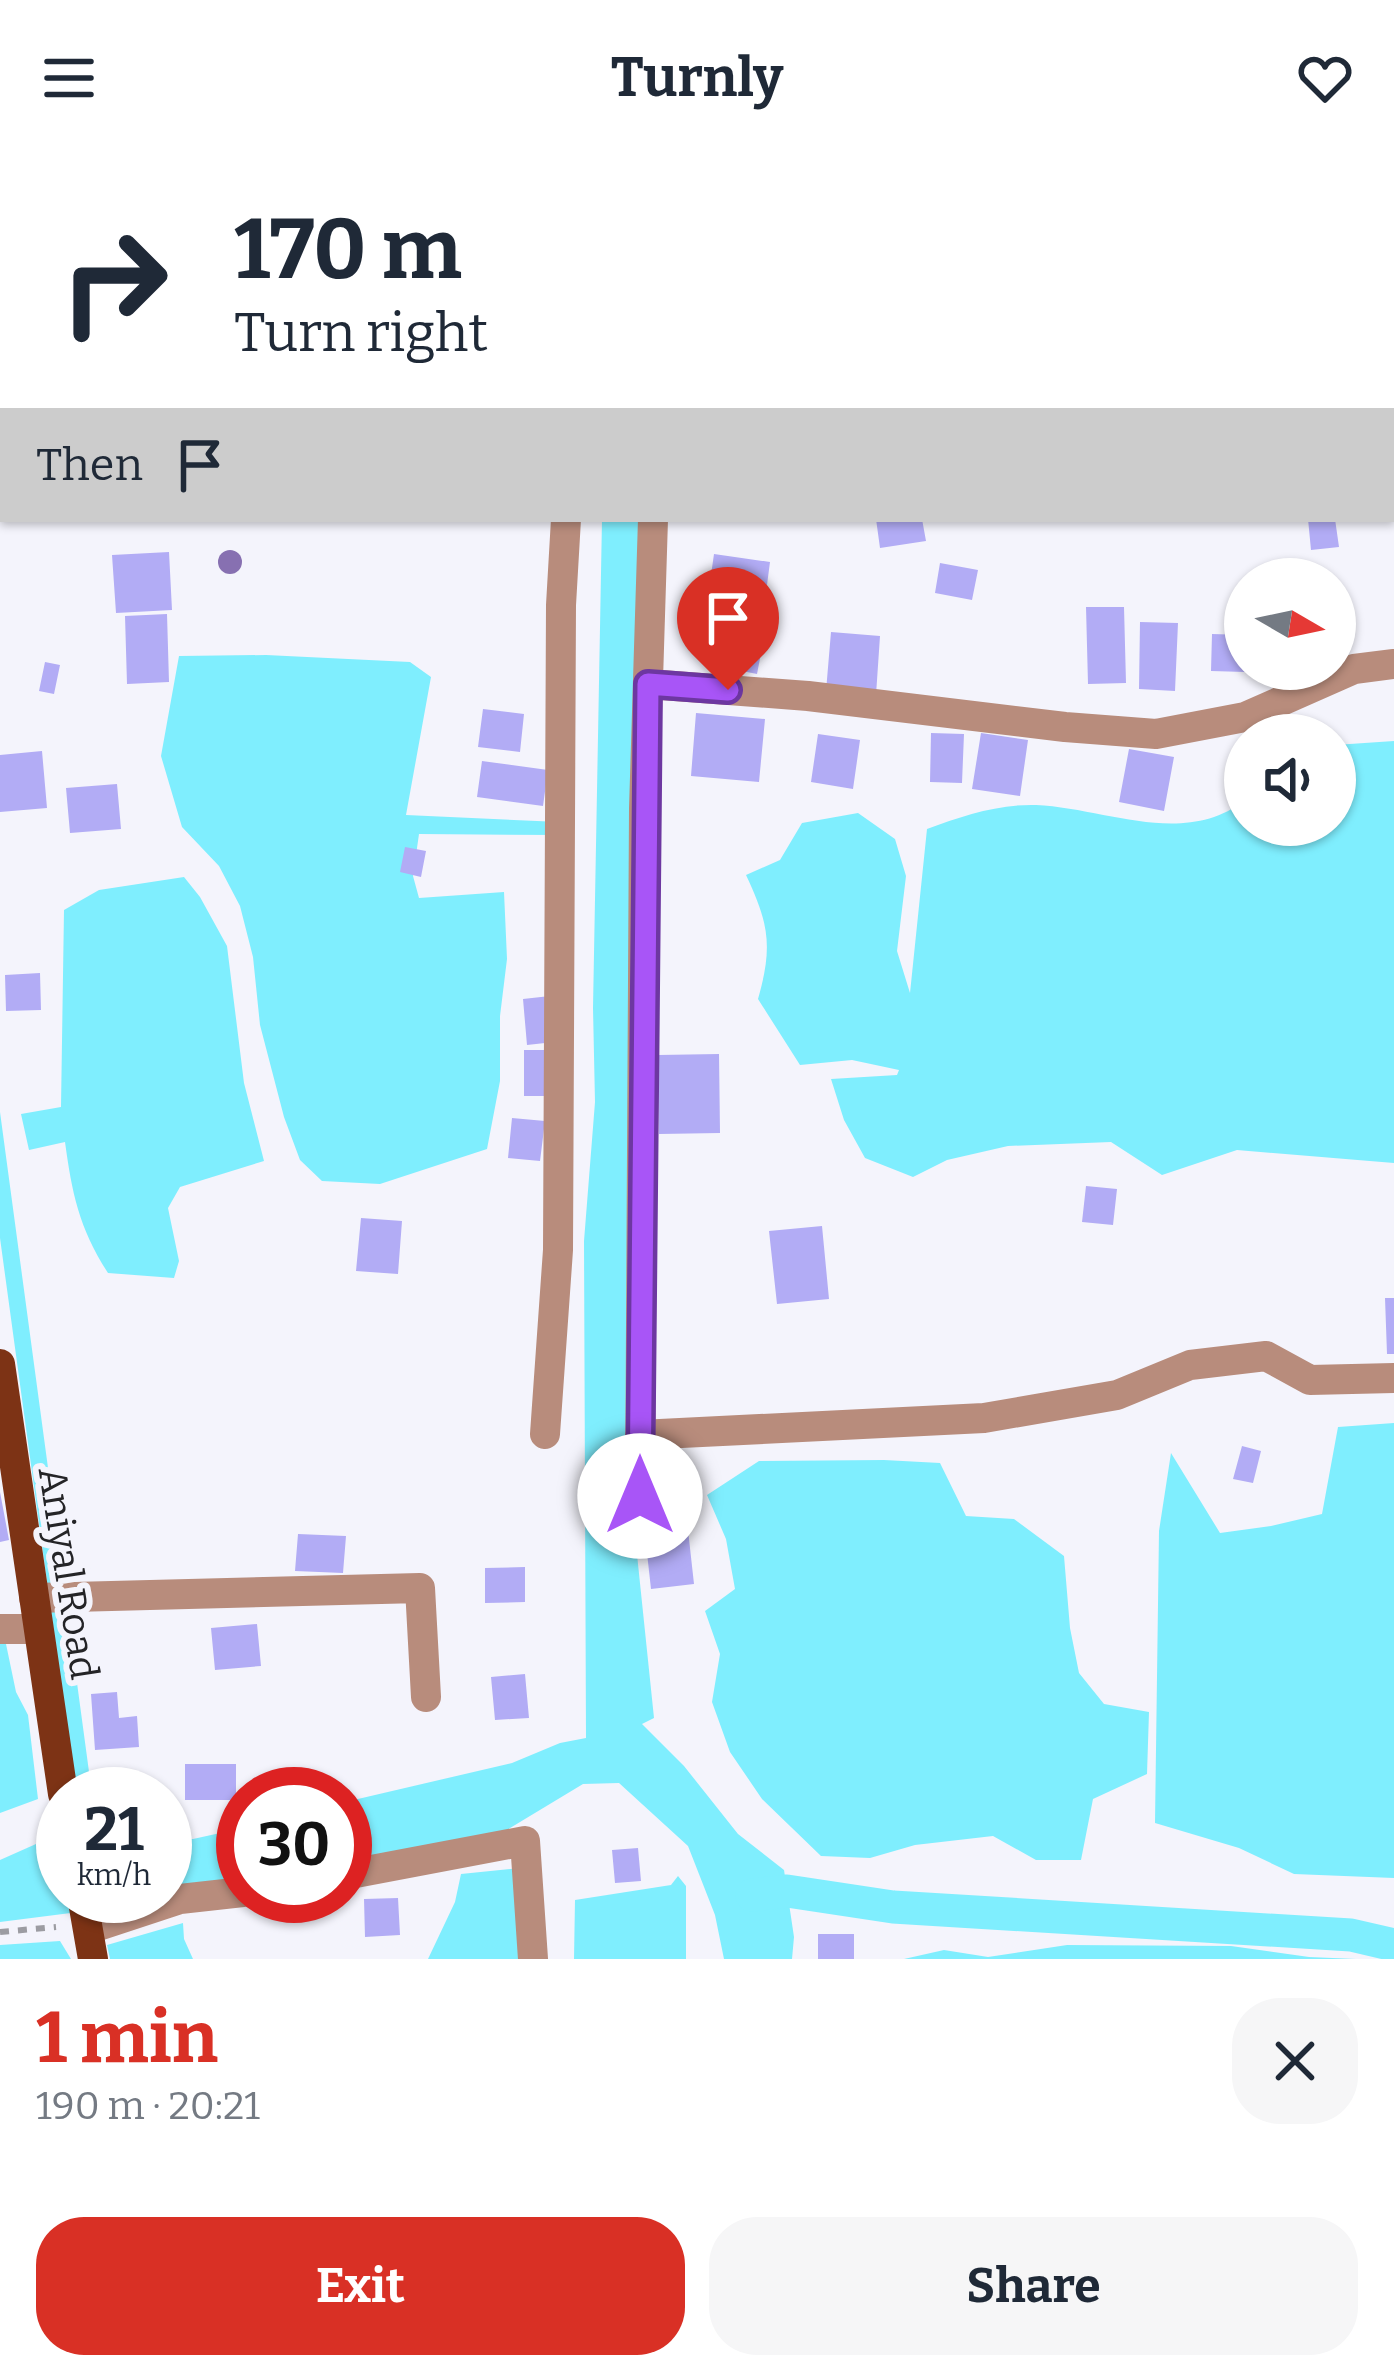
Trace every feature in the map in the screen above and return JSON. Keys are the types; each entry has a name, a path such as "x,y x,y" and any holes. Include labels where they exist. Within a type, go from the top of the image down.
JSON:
{"main road":[{"name":"Aniyal Road","path":"0,1364 7,1464 35,1598 59,1767"}],"street":[{"path":"545,1434 558,1250 561,605 566,522"},
{"path":"640,1496 653,522"},
{"path":"648,684 808,696 1156,734 1245,717 1311,692 1354,669 1394,664"},
{"path":"640,1435 984,1418 1118,1395 1190,1366 1266,1356 1310,1380 1394,1378"},
{"path":"35,1598 420,1588 426,1696"},
{"path":"0,1629 38,1629"},
{"path":"372,1870 525,1841 533,1959"},
{"path":"82,1938 180,1899 216,1895"}],"path":[{"path":"0,1933 82,1938"}],"water":[{"path":"602,522 664,522 630,1487 654,1718 642,1724 684,1766 738,1834 784,1870 794,1937 792,1959 724,1959 715,1915 688,1846 619,1783 583,1784 497,1836 372,1859 372,1796 512,1763 586,1738 584,1241 595,1102"},
{"path":"179,656 410,662 431,677 406,815 560,822 559,835 419,834 413,876 419,898 504,892 507,959 500,1016 500,1081 487,1149 380,1184 322,1181 300,1160 260,1025 253,957 240,906 219,866 182,827 161,756"},
{"path":"1394,741 1394,1163 1237,1150 1162,1175 1111,1142 1008,1146 947,1160 913,1177 865,1158 844,1120 831,1079 897,1075 899,1070 852,1060 800,1065 758,999 766,936 746,875 780,860 802,823 858,813 895,839 906,876 897,951 910,993 927,829 1022,805 1170,823 1224,812 1224,846 1356,846 1356,744"},
{"path":"184,877 227,946 244,1083 264,1161 180,1187 168,1208 179,1261 174,1278 108,1273 78,1210 65,1142 29,1150 21,1114 61,1107 64,910 99,890"},
{"path":"0,1112 88,1767 72,1767 0,1238"},
{"path":"1394,1423 1394,1878 1294,1874 1239,1848 1155,1823 1159,1531 1171,1453 1220,1533 1322,1514 1338,1427"},
{"path":"759,1461 940,1463 966,1516 1014,1519 1064,1556 1079,1673 1104,1704 1149,1712 1147,1774 1093,1799 1081,1860 1036,1860 993,1836 915,1845 870,1858 821,1856 762,1799 730,1752 712,1702 720,1654 705,1611 735,1589 726,1539 707,1495"},
{"path":"0,1640 6,1644 16,1692 28,1715 36,1800 0,1813"},
{"path":"216,1834 216,1887 192,1892 193,1839"},
{"path":"36,1844 36,1917 0,1922 0,1860"},
{"path":"520,1868 520,1959 428,1959 455,1902 461,1874"},
{"path":"678,1876 686,1886 686,1959 574,1959 575,1900 671,1885"},
{"path":"183,1923 193,1959 110,1959 107,1945"},
{"path":"60,1941 71,1959 0,1959 0,1945"},
{"path":"1067,1945 1231,1946 1356,1959 904,1959 944,1950 988,1957"}],"building":[{"path":"876,522 923,522 926,541 880,548"},
{"path":"1308,522 1335,522 1339,547 1311,550"},
{"path":"169,552 172,610 116,613 112,555"},
{"path":"714,554 770,562 762,623 697,614 699,595 708,596"},
{"path":"940,563 978,570 972,600 935,593"},
{"path":"1086,607 1124,607 1126,683 1088,684"},
{"path":"167,614 169,682 127,684 125,616"},
{"path":"1140,622 1178,623 1175,691 1139,689"},
{"path":"729,631 764,638 757,674 722,667"},
{"path":"831,632 880,636 876,695 826,691"},
{"path":"1212,634 1224,634 1224,671 1211,671"},
{"path":"45,662 60,665 54,694 39,691"},
{"path":"483,709 524,714 520,752 478,747"},
{"path":"696,713 765,719 759,782 691,776"},
{"path":"931,733 964,734 962,783 930,782"},
{"path":"981,733 1028,740 1020,796 972,789"},
{"path":"818,734 860,740 853,789 811,782"},
{"path":"1129,749 1174,757 1164,811 1119,802"},
{"path":"42,751 47,808 0,812 0,755"},
{"path":"482,761 548,770 543,806 477,797"},
{"path":"117,784 121,829 70,833 66,788"},
{"path":"405,847 426,851 421,877 400,872"},
{"path":"40,973 41,1010 6,1011 5,975"},
{"path":"550,996 554,1042 527,1045 523,999"},
{"path":"524,1050 556,1050 556,1096 524,1096"},
{"path":"719,1054 720,1133 659,1134 658,1055"},
{"path":"512,1118 545,1121 540,1161 508,1158"},
{"path":"1086,1186 1117,1189 1113,1225 1082,1222"},
{"path":"361,1218 402,1221 398,1274 356,1271"},
{"path":"822,1226 829,1299 777,1304 769,1231"},
{"path":"1385,1298 1394,1298 1394,1354 1387,1354"},
{"path":"1242,1446 1261,1451 1253,1483 1233,1479"},
{"path":"0,1492 9,1540 0,1542"},
{"path":"688,1530 694,1584 651,1589 645,1535"},
{"path":"298,1534 346,1536 343,1573 295,1571"},
{"path":"525,1567 525,1602 485,1603 485,1568"},
{"path":"257,1624 261,1666 215,1670 211,1628"},
{"path":"525,1674 529,1718 495,1720 491,1677"},
{"path":"117,1692 119,1718 137,1716 139,1747 95,1750 91,1694"},
{"path":"236,1764 216,1767 216,1800 192,1800 192,1767 185,1767"},
{"path":"638,1848 641,1881 615,1883 612,1850"},
{"path":"398,1898 400,1935 365,1937 365,1923 372,1923 372,1899"},
{"path":"818,1934 854,1934 854,1959 818,1959"}],"waterway":[{"path":"752,1895 787,1891 893,1907 1351,1935 1394,1945"}],"route":[{"path":"640,1496 648,684 728,690"}]}
